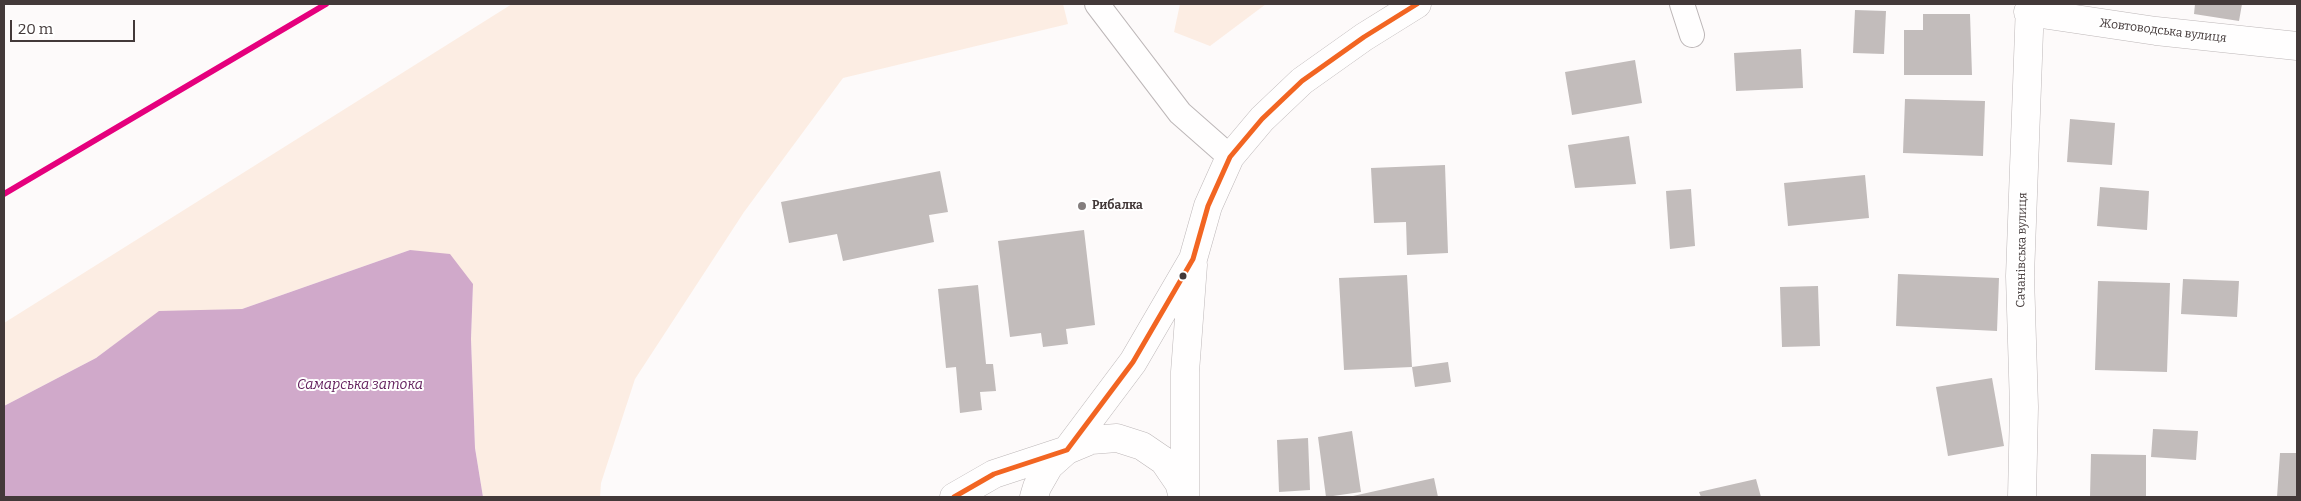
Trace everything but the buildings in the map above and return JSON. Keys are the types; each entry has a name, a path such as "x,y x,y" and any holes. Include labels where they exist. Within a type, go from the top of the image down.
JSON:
{"main road":[{"path":"1184,497 1185,372 1193,259 1208,206 1230,157 1262,119 1302,81 1364,37 1417,4"},
{"name":"Жовтоводська вулиця","path":"2029,8 2156,31 2297,46"},
{"name":"Сачанівська вулиця","path":"2022,497 2024,407 2020,276 2029,8"},
{"path":"1034,497 1037,487 1049,466 1067,450 1133,362 1193,259"},
{"path":"954,497 994,474 1091,440 1117,438 1142,446 1164,461 1179,482 1184,497"}],"lane":[{"path":"1096,4 1180,113 1230,157"},
{"path":"1682,4 1692,35"}],"shaded area":[{"path":"512,4 1063,4 1068,24 843,78 744,212 635,379 601,483 600,497 483,497 475,448 471,339 473,284 410,250 242,309 159,312 96,358 4,406 4,323"},
{"path":"1180,4 1266,4 1210,46 1174,32"}],"water":[{"name":"Самарська затока","path":"410,250 450,254 473,284 471,339 475,448 483,497 4,497 4,406 96,358 159,311 242,309"}],"transit line":[{"path":"4,194 326,4"},
{"path":"954,497 994,474 1067,450 1133,362 1193,259 1208,206 1230,157 1262,119 1302,81 1364,37 1417,4"}],"place":[{"name":"Рибалка","path":"1082,206"}]}
